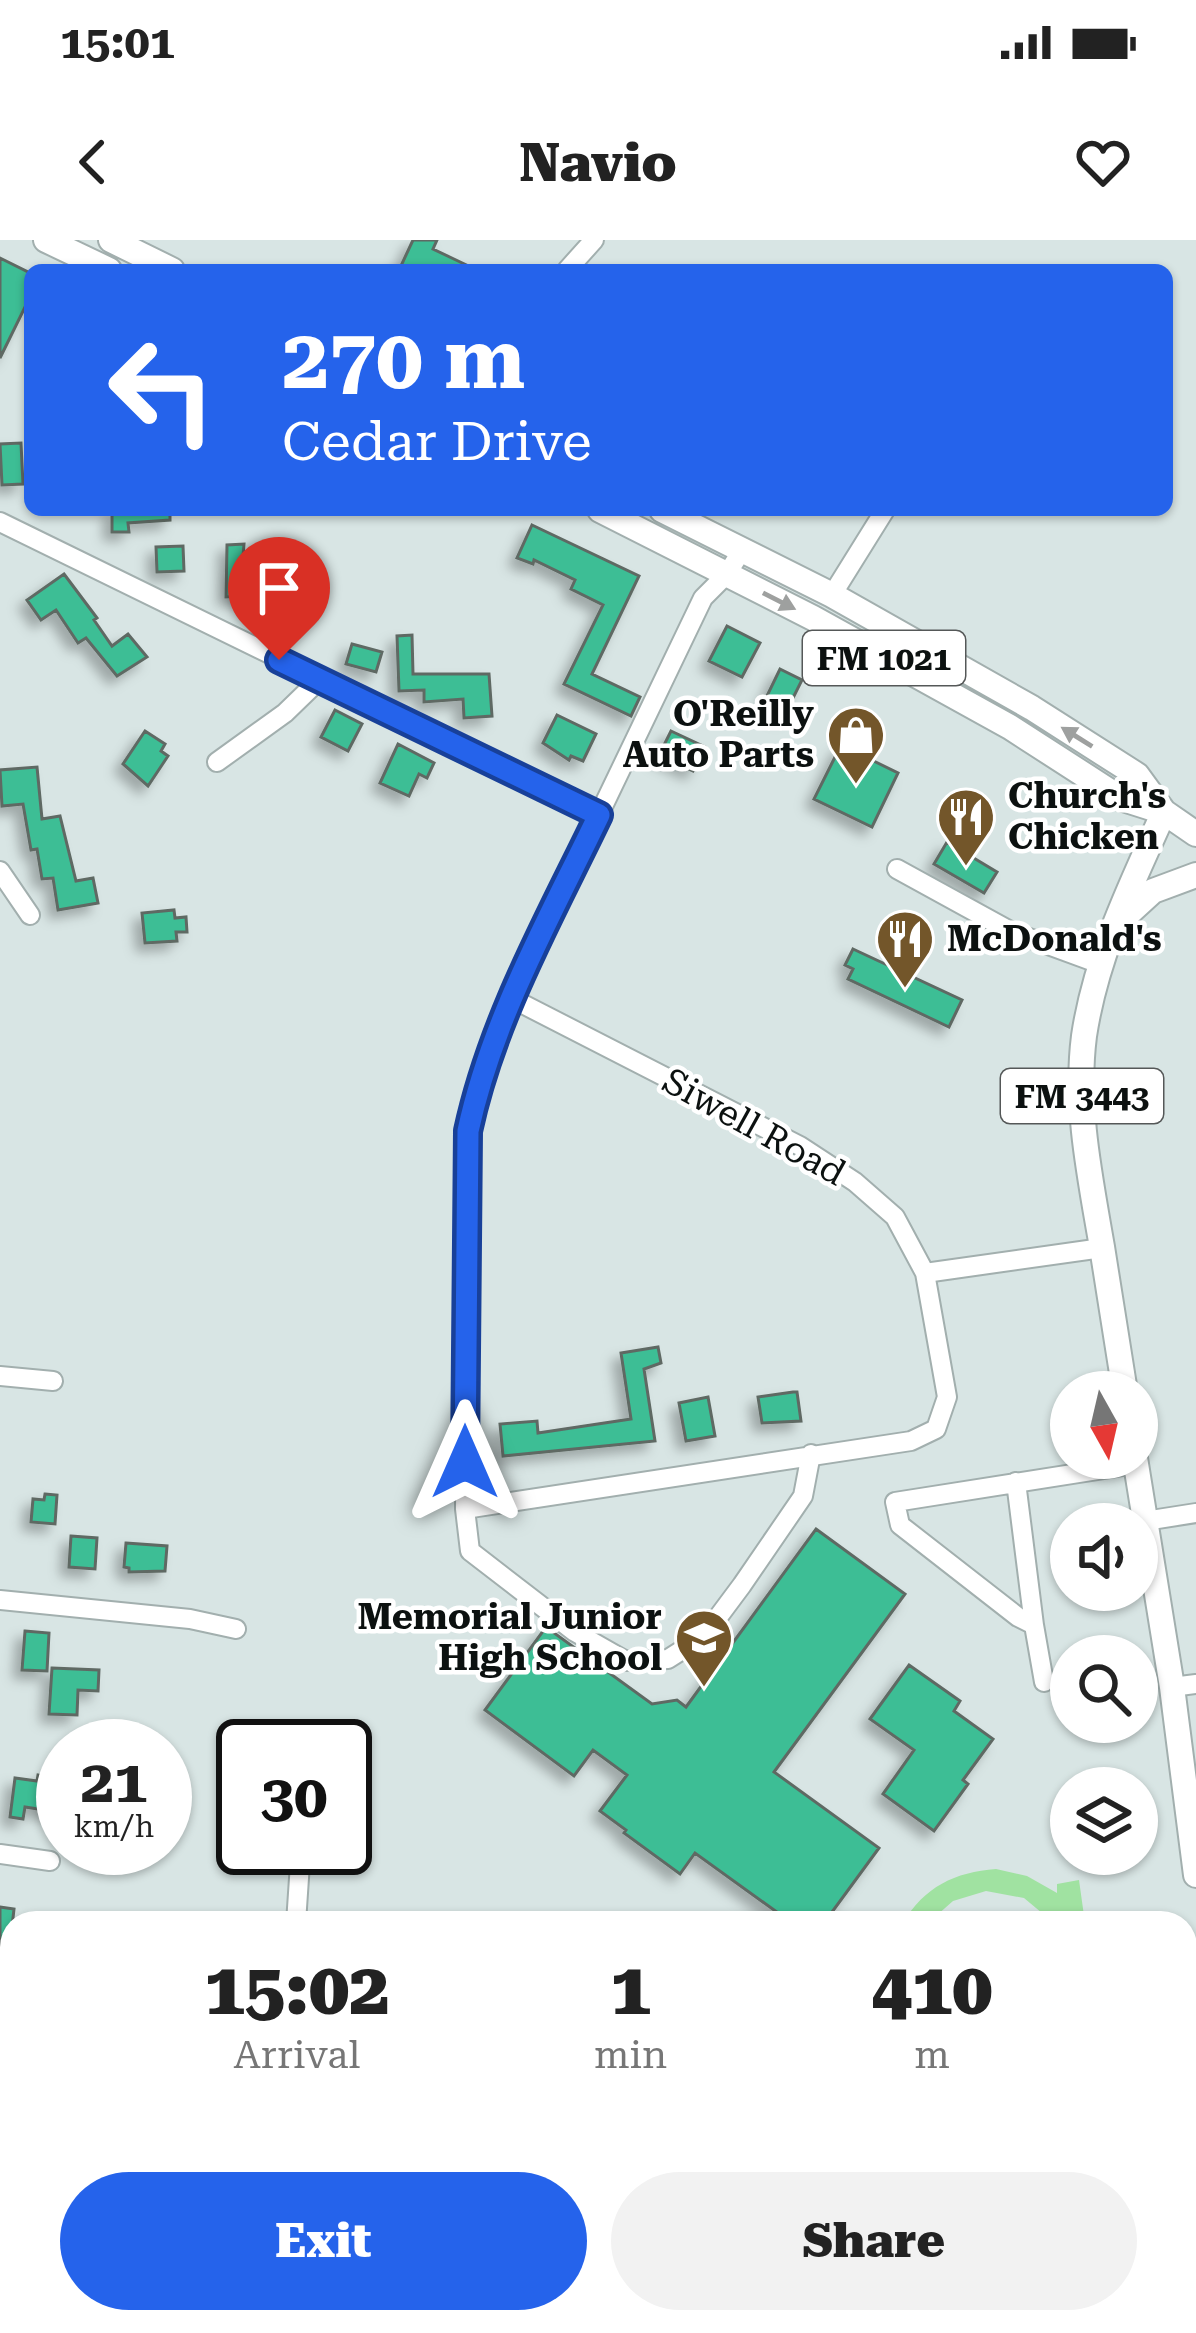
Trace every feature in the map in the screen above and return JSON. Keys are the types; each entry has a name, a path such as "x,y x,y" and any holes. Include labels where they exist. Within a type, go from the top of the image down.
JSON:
{"main road":[{"path":"46,240 96,264"},
{"path":"111,240 160,264"},
{"name":"FM 1021","path":"612,516 1010,727 1120,798 1164,812 1196,834"},
{"name":"FM 1021","path":"674,516 832,595 1032,708 1137,775 1164,812"},
{"name":"FM 3443","path":"1122,1371 1083,1134 1084,1036 1111,928 1164,812"},
{"path":"1111,928 1153,891 1196,875"},
{"path":"1158,1576 1184,1686 1196,1875"}],"street":[{"path":"572,264 594,240"},
{"path":"832,595 881,516"},
{"path":"0,522 599,815"},
{"path":"465,1509 811,1454 803,1496 704,1636 668,1659 626,1661 575,1632 470,1551 465,1509 468,1131 480,1079 511,998 703,598 742,550"},
{"path":"217,761 285,713 319,680"},
{"path":"896,869 1010,931 1100,964"},
{"path":"0,871 30,915"},
{"name":"Siwell Road","path":"511,998 800,1146 855,1182 895,1217 926,1273 947,1397 936,1429 911,1441 811,1454"},
{"path":"926,1273 1102,1248"},
{"path":"0,1376 53,1381"},
{"path":"1034,1625 899,1525 895,1502 1050,1476"},
{"path":"1016,1482 1044,1682"},
{"path":"1158,1519 1196,1513"},
{"path":"0,1600 190,1619 236,1629"},
{"path":"0,1854 36,1859"},
{"path":"297,1911 300,1875"}],"green space":[{"path":"996,1869 1027,1876 1057,1893 1057,1884 1079,1880 1083,1911 1040,1911 1024,1898 986,1891 953,1901 942,1911 910,1911 931,1891 967,1874"}],"building":[{"path":"413,240 437,240 433,249 464,264 402,264"},
{"path":"0,258 24,270 24,309 0,358"},
{"path":"21,443 23,484 2,485 0,444"},
{"path":"112,516 170,516 170,520 128,523 129,532 112,532"},
{"path":"532,525 639,576 592,674 640,697 631,716 564,684 603,605 571,589 575,580 534,560 533,564 517,558"},
{"path":"244,544 242,570 251,569 251,576 279,576 280,612 262,612 262,595 226,597 227,545"},
{"path":"183,546 184,571 157,572 156,547"},
{"path":"64,574 112,646 128,634 147,657 117,676 86,638 78,643 56,610 41,620 27,600"},
{"path":"727,626 760,643 742,677 709,661"},
{"path":"412,635 413,674 489,674 492,716 464,718 463,699 424,702 424,690 399,691 397,636"},
{"path":"352,644 382,652 376,672 346,664"},
{"path":"780,669 802,680 785,714 763,704"},
{"path":"335,710 362,724 348,751 321,737"},
{"path":"557,715 596,734 583,761 571,756 569,760 543,743"},
{"path":"145,731 165,744 161,751 168,756 148,786 123,764"},
{"path":"671,731 705,747 693,771 659,755"},
{"path":"398,744 434,763 427,778 419,774 409,796 380,783"},
{"name":"O'Reilly Auto Parts","path":"841,745 898,773 872,827 814,799"},
{"path":"37,767 42,819 60,816 76,881 93,878 98,903 58,910 53,878 42,879 37,849 31,850 23,804 2,806 0,770"},
{"name":"Church's Chicken","path":"947,842 997,872 984,893 934,864"},
{"path":"174,910 175,918 186,917 187,932 176,932 177,941 145,943 142,913"},
{"name":"McDonald's","path":"853,949 962,1000 949,1027 848,979 853,969 845,965"},
{"path":"658,1347 661,1363 644,1369 655,1441 503,1456 500,1424 537,1421 538,1433 631,1419 621,1353"},
{"path":"797,1392 801,1421 762,1423 758,1397"},
{"path":"708,1397 715,1436 686,1441 679,1403"},
{"path":"45,1494 57,1495 55,1524 31,1522 33,1499 44,1500"},
{"path":"816,1529 905,1594 774,1772 879,1848 833,1911 775,1911 695,1853 680,1874 600,1811 627,1775 593,1750 574,1776 485,1710 546,1627 652,1704 677,1700 686,1707"},
{"path":"71,1536 97,1538 95,1569 69,1567"},
{"path":"126,1543 167,1546 165,1571 129,1572 124,1567"},
{"path":"25,1631 49,1633 47,1671 22,1670"},
{"path":"909,1665 960,1701 954,1711 993,1739 934,1831 883,1794 914,1750 870,1719"},
{"path":"52,1668 99,1670 98,1691 78,1690 77,1715 49,1714"},
{"path":"15,1778 36,1781 36,1809 25,1807 23,1819 10,1817"}],"place":[{"name":"O'Reilly Auto Parts","path":"856,786"},
{"name":"Church's Chicken","path":"966,868"},
{"name":"McDonald's","path":"905,990"},
{"name":"Memorial Junior High School","path":"704,1689"}],"route":[{"path":"279,660 599,815 511,998 480,1079 468,1131 465,1462"}]}
